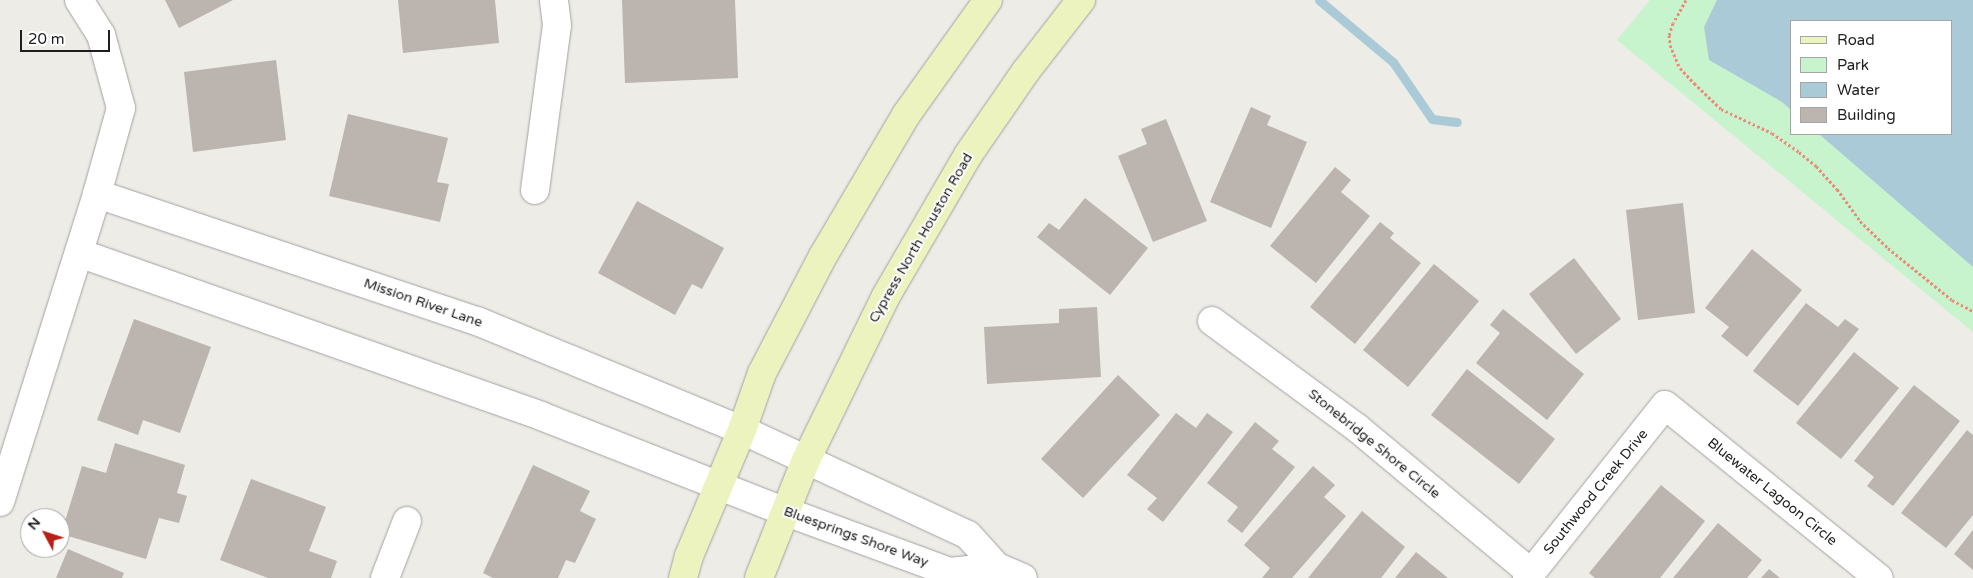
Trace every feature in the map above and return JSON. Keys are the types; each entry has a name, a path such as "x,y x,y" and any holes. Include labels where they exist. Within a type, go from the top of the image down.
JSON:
{"main road":[{"path":"683,578 718,484 742,430 762,373 850,209 906,115 988,0"},
{"name":"Cypress North Houston Road","path":"759,578 784,511 806,460 886,296 922,231 968,155 1026,71 1081,0"}],"street":[{"path":"0,502 79,253 121,108 101,35 78,0"},
{"path":"535,190 558,25 554,0"},
{"name":"Mission River Lane","path":"97,194 477,321 742,430"},
{"path":"79,253 541,416 718,484"},
{"name":"Stonebridge Shore Circle","path":"1212,321 1356,427 1529,576"},
{"name":"Southwood Creek Drive","path":"1529,576 1665,405"},
{"name":"Bluewater Lagoon Circle","path":"1665,405 1879,578"},
{"name":"Bluesprings Shore Way","path":"742,430 968,535 997,567 1023,578"},
{"name":"Bluesprings Shore Way","path":"718,484 784,511 950,572 997,567"},
{"path":"385,578 407,521"}],"path":[{"path":"1686,0 1680,8 1669,35 1673,55 1680,68 1721,109 1772,133 1816,166 1836,188 1860,221 1888,248 1945,295 1973,311"}],"green space":[{"path":"1650,0 1973,0 1973,332 1617,40"}],"water":[{"path":"1717,0 1973,0 1973,267 1820,135 1953,135 1953,20 1790,20 1790,109 1782,102 1709,60 1704,27"}],"building":[{"path":"165,0 233,0 179,28"},
{"path":"398,0 495,0 499,43 403,53"},
{"path":"622,0 735,0 738,78 625,83"},
{"path":"276,60 286,140 193,152 184,72"},
{"path":"1251,107 1271,116 1267,125 1307,142 1271,228 1210,202"},
{"path":"348,114 448,138 437,182 449,184 440,222 329,196"},
{"path":"1166,119 1207,221 1153,242 1118,156 1147,144 1141,129"},
{"path":"1335,167 1351,180 1341,192 1370,216 1316,283 1270,246"},
{"path":"1085,198 1148,248 1110,295 1037,237 1049,223 1059,230"},
{"path":"637,201 724,248 702,289 692,284 675,315 598,273"},
{"path":"1683,203 1695,313 1638,320 1626,210"},
{"path":"1380,222 1394,233 1390,238 1421,263 1355,344 1310,307"},
{"path":"1752,249 1802,290 1747,357 1721,336 1729,327 1705,308"},
{"path":"1574,258 1621,319 1576,354 1529,294"},
{"path":"1434,264 1479,301 1408,387 1363,350"},
{"path":"1806,303 1838,327 1845,319 1859,329 1798,406 1753,371"},
{"path":"1097,307 1101,377 987,384 984,327 1059,323 1059,309"},
{"path":"1503,309 1584,374 1547,420 1476,363 1500,333 1490,325"},
{"path":"134,319 211,347 180,433 143,420 138,435 97,420"},
{"path":"1854,352 1899,388 1841,459 1796,423"},
{"path":"1467,369 1555,439 1519,484 1431,415"},
{"path":"1118,375 1160,415 1083,498 1041,459"},
{"path":"1914,385 1960,421 1893,506 1867,486 1874,477 1854,461"},
{"path":"1176,413 1196,428 1207,413 1233,432 1163,522 1147,509 1157,498 1127,475"},
{"path":"1255,422 1279,441 1272,449 1295,467 1242,533 1227,521 1238,507 1207,483"},
{"path":"1967,430 1973,435 1973,515 1946,548 1901,513"},
{"path":"115,443 185,465 177,493 187,496 179,523 159,518 146,559 70,537 69,508 82,466 106,473"},
{"path":"533,465 590,491 580,511 596,519 575,563 566,560 558,578 493,578 483,573"},
{"path":"1313,466 1335,485 1324,497 1346,516 1292,578 1262,578 1270,568 1244,545"},
{"path":"251,479 326,507 309,551 337,561 331,578 268,578 220,560"},
{"path":"1661,485 1705,521 1660,578 1595,578 1589,573"},
{"path":"1362,511 1405,547 1381,578 1308,578"},
{"path":"1718,523 1762,560 1747,578 1673,578"},
{"path":"1973,530 1973,570 1954,554"},
{"path":"70,550 124,573 122,578 56,578 64,558 70,558"},
{"path":"1416,552 1448,578 1395,578"},
{"path":"1769,569 1780,578 1761,578"}],"waterway":[{"path":"1319,0 1393,62 1432,119 1457,122"}]}
